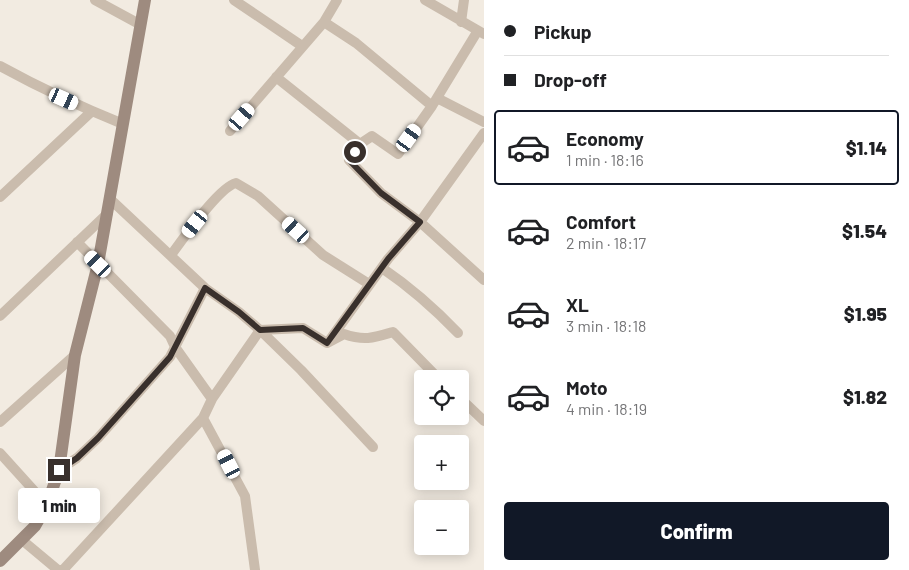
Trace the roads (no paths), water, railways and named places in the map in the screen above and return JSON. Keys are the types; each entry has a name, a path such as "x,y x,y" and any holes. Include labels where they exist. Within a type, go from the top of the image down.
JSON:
{"main road":[{"path":"0,561 35,526 47,505 59,470 75,355 98,264 146,0"}],"street":[{"path":"95,0 141,25"},
{"path":"234,0 302,46"},
{"path":"230,131 324,22 337,0"},
{"path":"425,0 481,33 398,154 372,136 360,144 349,160 381,193 420,222 484,280"},
{"path":"461,22 464,0"},
{"path":"324,22 356,43 435,102 484,122"},
{"path":"0,66 36,86 91,112 124,124"},
{"path":"276,77 360,144"},
{"path":"0,197 91,112"},
{"path":"327,343 388,259 420,222 484,133"},
{"path":"171,255 218,195 230,184 236,183 258,196 323,255 369,284"},
{"path":"109,198 205,288 239,312 260,330 301,370 373,447"},
{"path":"0,316 108,213"},
{"path":"77,242 170,336 175,347 212,399"},
{"path":"382,268 414,292 458,333"},
{"path":"59,470 77,458 98,438 170,357 205,288"},
{"path":"260,330 303,328 327,343"},
{"path":"63,570 203,418 212,399 260,330"},
{"path":"327,343 344,334 370,339 392,332 430,370"},
{"path":"0,422 75,355"},
{"path":"469,407 484,421"},
{"path":"203,418 245,496 255,570"},
{"path":"0,453 47,505"},
{"path":"22,540 58,570"}]}
